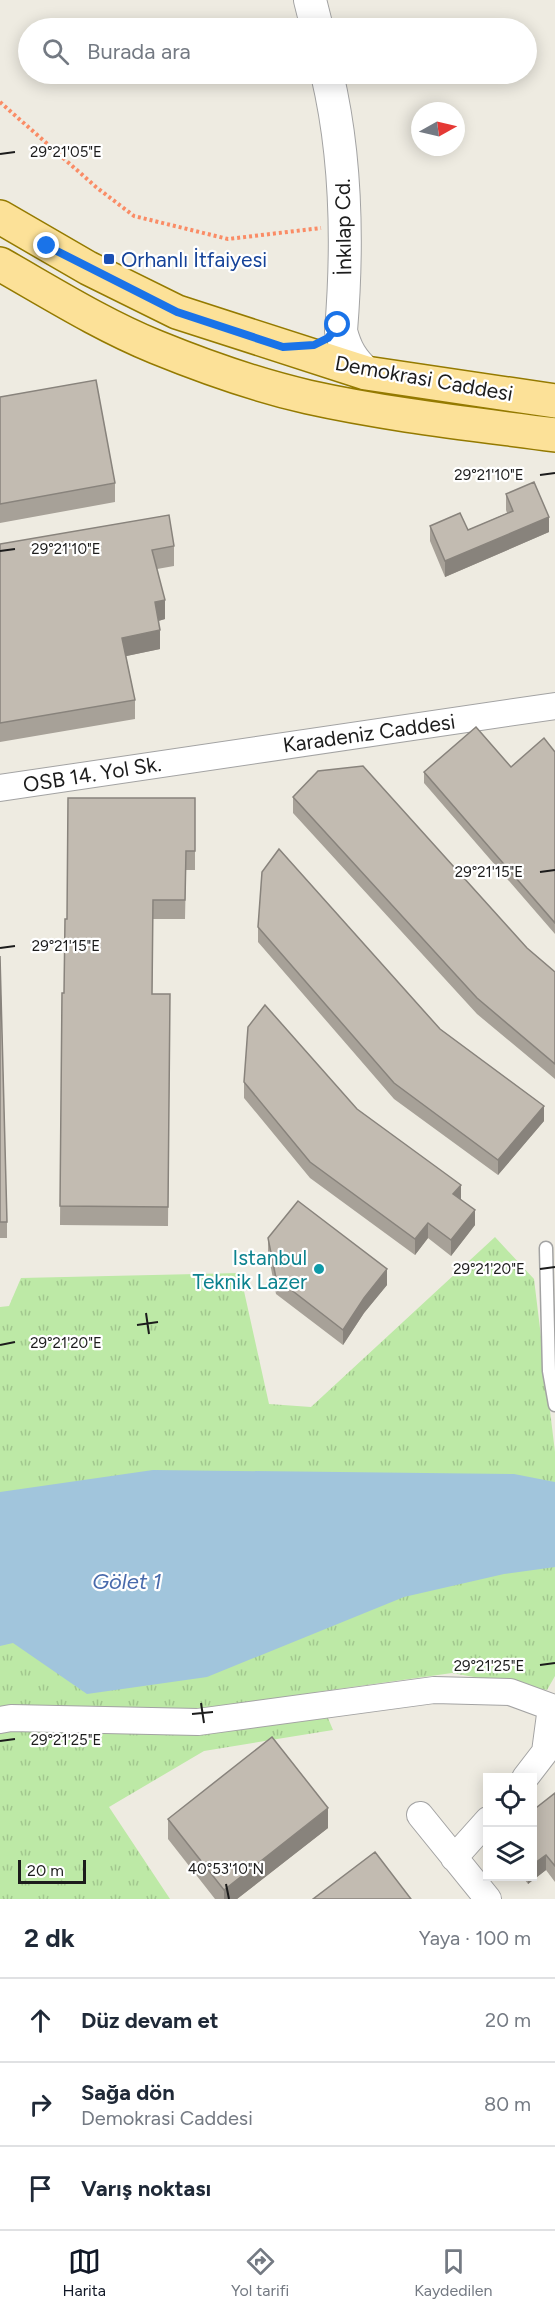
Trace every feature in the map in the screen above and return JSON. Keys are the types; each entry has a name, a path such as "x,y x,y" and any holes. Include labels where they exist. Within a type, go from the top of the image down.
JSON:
{"main road":[{"name":"Demokrasi Caddesi","path":"0,216 88,268 177,312 366,373 555,401"},
{"name":"Demokrasi Caddesi","path":"0,264 99,321 155,347 267,385 356,406 555,435"},
{"path":"267,385 282,375 301,369 320,367 366,373"}],"street":[{"path":"310,0 314,18"},
{"name":"İnkılap Cd.","path":"329,84 342,170 345,225 344,303 341,331 345,346 353,361 366,373"},
{"path":"283,347 314,345 328,338 338,325 344,303"},
{"name":"Karadeniz Caddesi","path":"183,760 555,706"},
{"name":"OSB 14. Yol Sk.","path":"0,788 183,760"},
{"path":"0,1720 11,1718 198,1722 434,1690 510,1692 551,1707 544,1752 529,1773"},
{"path":"420,1815 488,1899"},
{"path":"454,1858 483,1826"}],"lane":[{"path":"546,1248 549,1371 555,1405"}],"path":[{"path":"0,102 96,187 134,216 228,239 345,225"}],"green space":[{"path":"495,1237 534,1279 555,1452 555,1676 547,1690 452,1673 317,1692 333,1730 204,1751 109,1807 170,1899 0,1899 0,1307 9,1306 21,1278 240,1273 269,1404 311,1407"}],"water":[{"name":"Gölet 1","path":"153,1470 514,1474 555,1482 555,1567 504,1574 404,1597 207,1677 87,1694 13,1643 0,1646 0,1492"}],"building":[{"path":"96,380 115,483 0,504 0,397"},
{"path":"534,482 549,517 445,561 430,526 460,513 468,530 513,511 506,494"},
{"path":"169,515 174,546 152,550 165,600 155,602 160,630 122,638 135,700 0,723 0,544"},
{"path":"476,727 511,767 544,738 555,752 555,923 424,772"},
{"path":"363,766 527,948 555,972 555,1064 477,998 293,797 318,771"},
{"path":"68,798 195,798 195,851 186,851 185,900 153,900 152,994 170,994 168,1207 60,1206 62,993 64,993 65,919 67,919"},
{"path":"279,849 440,1029 544,1106 498,1160 394,1083 258,927 262,872"},
{"path":"0,956 7,1222 0,1222"},
{"path":"265,1005 357,1109 461,1185 453,1194 475,1210 451,1240 428,1223 415,1239 310,1162 244,1082 248,1027"},
{"name":"Istanbul Teknik Lazer","path":"298,1201 387,1269 343,1330 276,1278 268,1238"},
{"path":"272,1737 328,1808 224,1890 168,1819"},
{"path":"555,1793 555,1866 546,1855 537,1861 537,1807"},
{"path":"375,1852 411,1899 313,1899"}],"place":[{"name":"Orhanlı İtfaiyesi","path":"109,259"},
{"name":"Istanbul Teknik Lazer","path":"319,1269"}],"route":[{"path":"47,246 177,312 283,347 314,345 328,338 338,325"}]}
